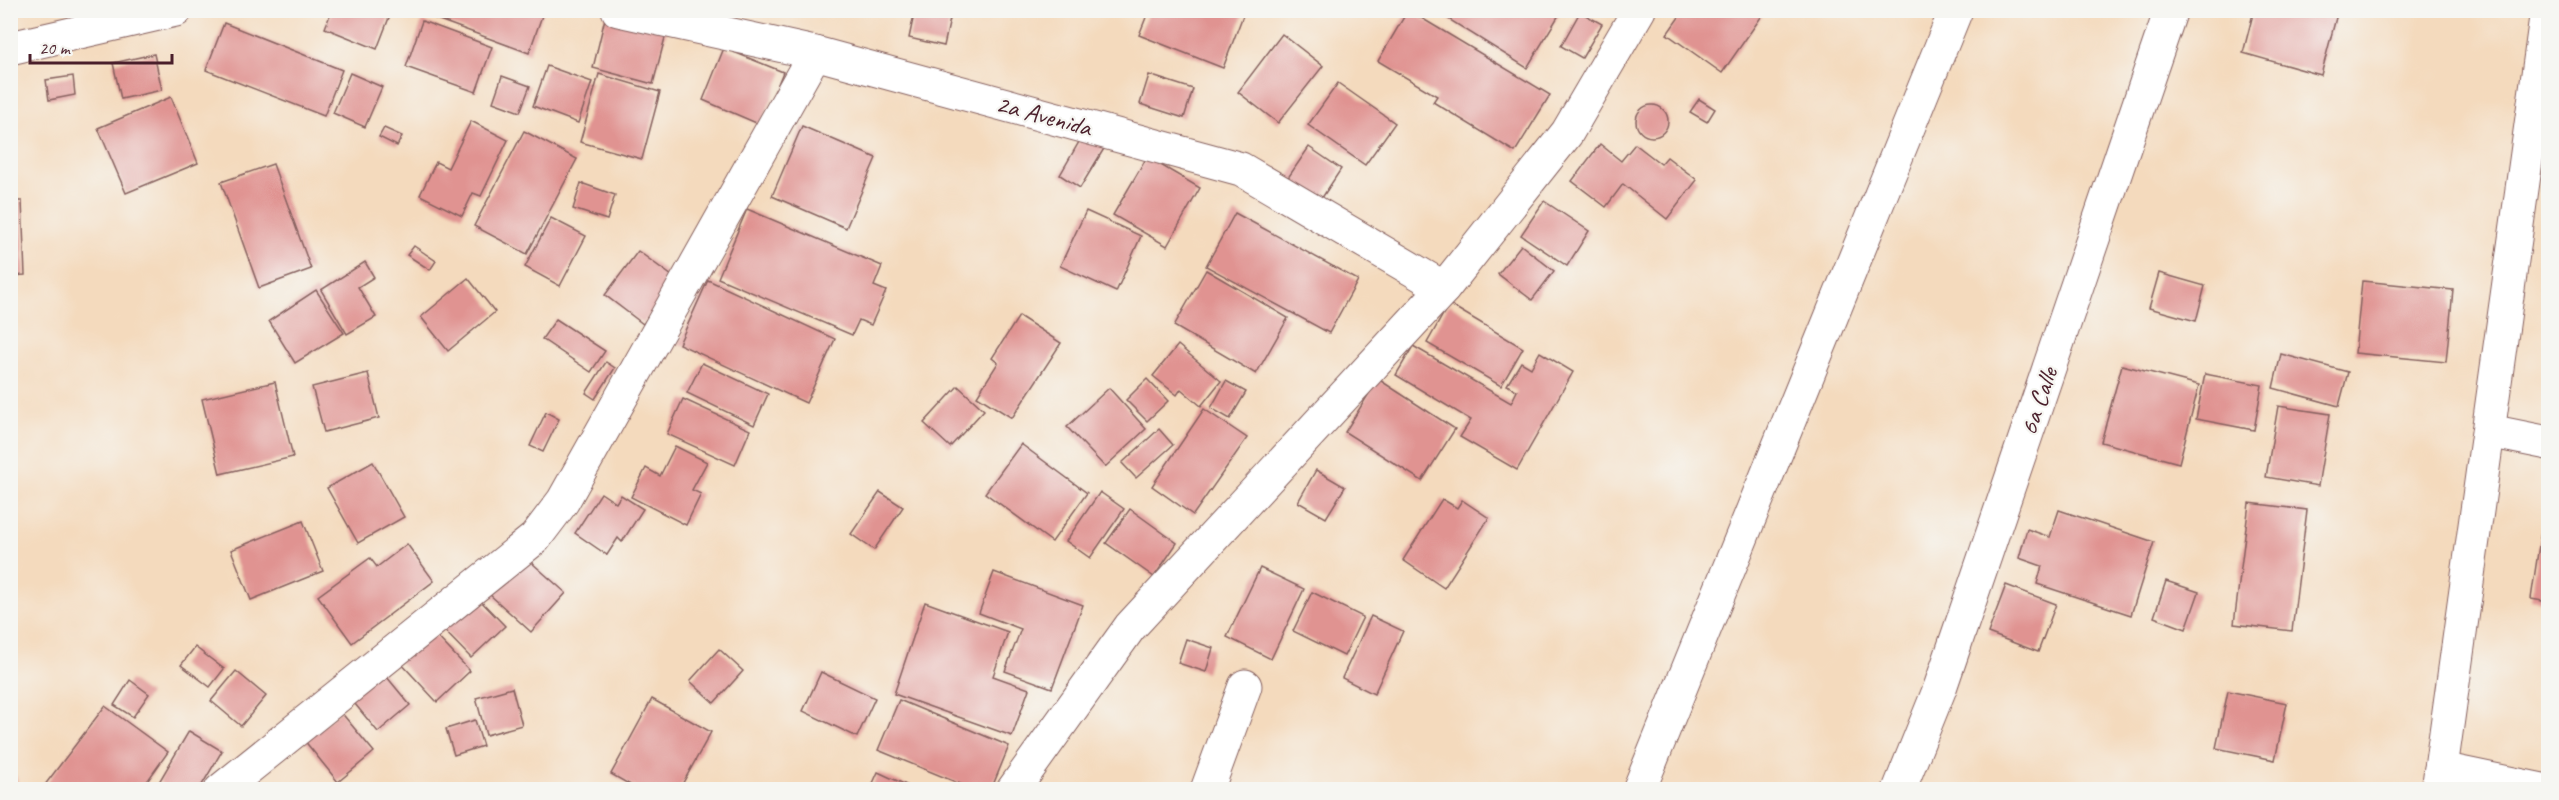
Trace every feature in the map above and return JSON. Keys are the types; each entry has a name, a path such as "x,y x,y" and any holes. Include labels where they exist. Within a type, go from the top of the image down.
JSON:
{"street":[{"path":"10,48 176,10"},
{"name":"2a Avenida","path":"618,10 815,53 1241,169 1444,288"},
{"path":"1013,789 1130,627 1444,288 1567,133 1639,10"},
{"path":"1639,789 1956,10"},
{"name":"6a Calle","path":"1899,789 1940,688 2171,10"},
{"path":"2542,789 2440,779 2489,430 2543,88 2547,10"},
{"path":"221,789 535,538 563,501 815,53"},
{"path":"2489,430 2548,443"},
{"path":"1207,789 1245,686"}],"building":[{"path":"332,10 392,10 377,49 325,28"},
{"path":"421,10 544,10 529,53 420,13"},
{"path":"915,10 952,10 944,46 909,38"},
{"path":"1149,10 1245,10 1223,68 1139,35"},
{"path":"1408,10 1550,95 1515,152 1433,102 1437,96 1378,61"},
{"path":"1444,10 1562,10 1527,68 1442,15"},
{"path":"1684,10 1766,10 1722,73 1667,34"},
{"path":"2254,10 2338,10 2321,75 2243,53"},
{"path":"1580,12 1602,24 1582,58 1561,46"},
{"path":"606,14 667,30 653,84 593,68"},
{"path":"422,21 492,47 476,92 406,67"},
{"path":"224,23 342,70 324,116 206,70"},
{"path":"1282,34 1323,66 1278,123 1238,92"},
{"path":"724,48 783,72 761,125 703,100"},
{"path":"154,54 162,90 121,99 113,63"},
{"path":"547,66 592,82 578,123 533,106"},
{"path":"350,73 382,87 365,127 333,113"},
{"path":"599,74 660,92 642,159 580,142"},
{"path":"1149,75 1193,89 1184,118 1140,104"},
{"path":"73,76 75,95 49,100 46,80"},
{"path":"502,76 530,86 520,112 493,102"},
{"path":"1338,83 1395,123 1365,165 1308,125"},
{"path":"171,97 198,163 126,193 98,128"},
{"path":"1699,99 1715,109 1707,122 1690,112"},
{"path":"1652,105 1664,109 1668,121 1664,133 1652,137 1640,133 1636,121 1640,109"},
{"path":"471,121 508,140 481,196 473,193 462,216 420,195 436,162 448,168"},
{"path":"802,126 876,158 846,228 772,196"},
{"path":"384,128 402,136 397,146 379,137"},
{"path":"524,131 577,159 527,254 474,226"},
{"path":"1083,135 1105,147 1080,188 1060,175"},
{"path":"1600,144 1621,161 1635,144 1661,164 1667,157 1697,180 1667,219 1623,184 1606,207 1572,181"},
{"path":"1309,147 1341,169 1316,207 1283,185"},
{"path":"1147,157 1200,188 1167,246 1113,215"},
{"path":"273,164 311,269 259,288 221,182"},
{"path":"581,183 615,195 607,220 573,209"},
{"path":"10,201 22,201 25,275 10,276"},
{"path":"1544,201 1589,231 1567,266 1521,235"},
{"path":"747,209 882,266 874,286 886,291 871,325 859,320 852,335 718,278"},
{"path":"1086,211 1141,236 1116,292 1060,266"},
{"path":"1235,213 1358,280 1329,333 1206,266"},
{"path":"551,218 586,236 560,286 525,267"},
{"path":"1521,245 1554,271 1532,300 1498,274"},
{"path":"414,246 436,261 430,270 407,255"},
{"path":"638,251 676,279 643,324 605,295"},
{"path":"365,262 374,277 358,287 376,317 347,334 321,290"},
{"path":"1206,270 1288,318 1256,374 1174,326"},
{"path":"2159,273 2205,286 2196,321 2149,308"},
{"path":"468,278 495,312 448,351 421,317"},
{"path":"708,280 835,339 806,403 679,344"},
{"path":"2362,281 2453,290 2446,362 2355,353"},
{"path":"316,290 344,333 295,363 269,321"},
{"path":"1449,304 1523,348 1501,386 1427,343"},
{"path":"1019,316 1061,343 1012,418 977,396 998,363 992,358"},
{"path":"556,319 605,351 591,372 542,339"},
{"path":"1178,345 1221,381 1201,406 1181,389 1177,395 1153,376"},
{"path":"1413,346 1511,403 1517,391 1507,385 1521,362 1531,368 1540,352 1573,372 1517,470 1460,437 1471,420 1396,375"},
{"path":"2281,354 2348,372 2339,406 2273,388"},
{"path":"606,362 615,368 595,399 586,393"},
{"path":"702,363 768,394 754,425 687,393"},
{"path":"2122,365 2199,385 2179,463 2101,442"},
{"path":"368,373 379,418 324,432 312,387"},
{"path":"2205,374 2262,385 2254,430 2196,419"},
{"path":"1147,379 1168,401 1147,421 1126,400"},
{"path":"1378,379 1455,429 1422,481 1345,432"},
{"path":"1226,381 1246,392 1230,419 1211,408"},
{"path":"275,382 293,457 220,474 202,399"},
{"path":"958,386 984,410 950,447 924,423"},
{"path":"1109,388 1146,429 1105,467 1067,427"},
{"path":"683,399 750,430 735,465 667,434"},
{"path":"2278,406 2330,414 2318,486 2266,477"},
{"path":"1204,409 1247,438 1193,515 1152,486"},
{"path":"546,412 559,419 543,452 530,446"},
{"path":"1159,429 1173,445 1136,478 1122,463"},
{"path":"1021,444 1087,493 1052,542 985,493"},
{"path":"675,446 707,462 692,490 701,494 686,525 631,497 646,468 660,476"},
{"path":"373,462 404,517 358,543 327,488"},
{"path":"1316,470 1345,487 1326,518 1298,502"},
{"path":"880,492 903,507 874,550 851,534"},
{"path":"1100,492 1124,509 1090,558 1066,541"},
{"path":"2548,492 2548,602 2531,599"},
{"path":"601,493 616,503 621,495 643,509 622,542 618,538 607,555 575,533"},
{"path":"1442,499 1457,508 1462,500 1489,518 1444,588 1403,560"},
{"path":"2249,503 2307,510 2292,631 2234,624"},
{"path":"1130,509 1177,543 1154,577 1106,543"},
{"path":"2059,510 2154,542 2131,615 2037,584 2042,566 2019,558 2027,529 2050,537"},
{"path":"303,521 323,571 251,600 231,550"},
{"path":"407,544 434,581 352,643 318,596 370,558 377,567"},
{"path":"523,555 566,593 531,632 489,594"},
{"path":"1260,568 1304,589 1271,659 1227,637"},
{"path":"994,572 1083,605 1052,688 1005,671 1021,629 979,613"},
{"path":"2166,581 2199,592 2186,629 2154,617"},
{"path":"2006,585 2056,604 2038,652 1988,633"},
{"path":"1312,592 1363,617 1344,656 1293,631"},
{"path":"473,593 505,626 471,658 440,626"},
{"path":"925,602 1008,632 993,676 1029,689 1012,736 894,694"},
{"path":"1371,616 1403,631 1374,694 1342,678"},
{"path":"430,629 470,671 437,702 398,660"},
{"path":"1186,639 1213,648 1206,672 1178,663"},
{"path":"195,647 224,669 210,687 181,665"},
{"path":"719,649 743,671 714,703 690,681"},
{"path":"377,665 410,705 378,732 346,693"},
{"path":"236,671 266,696 241,726 211,701"},
{"path":"821,672 875,698 857,737 803,711"},
{"path":"130,680 149,694 133,717 114,705"},
{"path":"512,688 522,725 486,735 476,698"},
{"path":"2228,691 2287,703 2275,760 2216,748"},
{"path":"652,699 711,732 679,790 639,790 611,774"},
{"path":"899,700 1009,746 991,790 975,790 878,750"},
{"path":"105,706 168,752 141,790 41,790"},
{"path":"340,711 374,752 338,782 304,740"},
{"path":"475,720 483,746 454,755 446,729"},
{"path":"189,731 222,751 199,790 170,790 159,782"},
{"path":"878,772 917,790 870,790"},
{"path":"16,776 20,790 10,790 10,777"}]}
